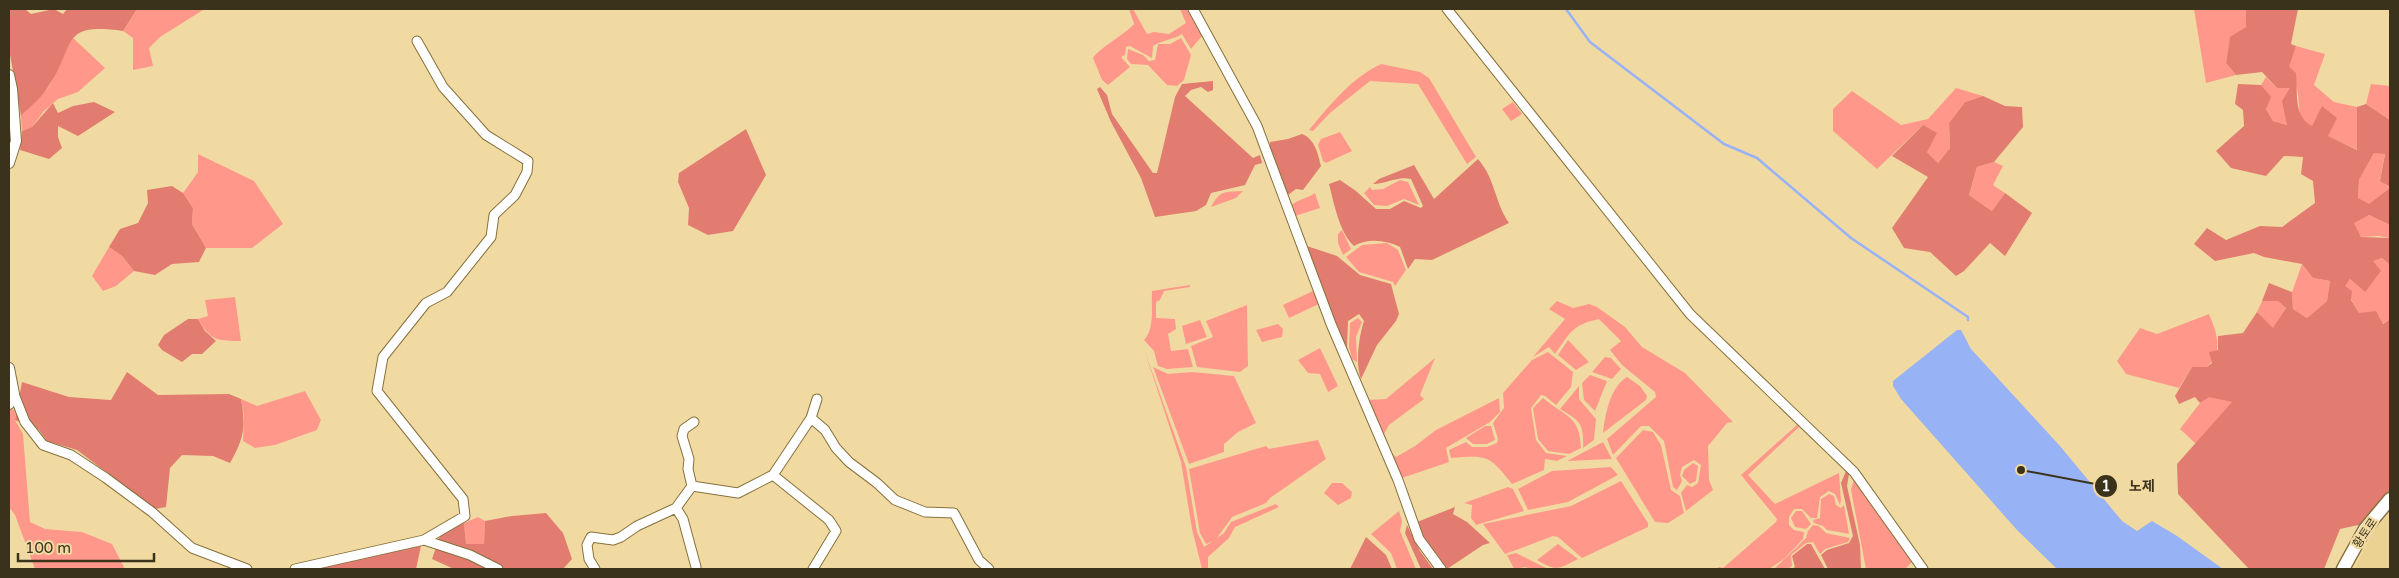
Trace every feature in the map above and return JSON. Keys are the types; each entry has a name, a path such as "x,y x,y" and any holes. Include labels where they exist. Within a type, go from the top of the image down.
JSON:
{"main road":[{"name":"황토로","path":"2343,569 2366,530 2390,499"}],"street":[{"path":"1194,9 1257,126 1331,324 1398,480 1419,539 1441,569"},
{"path":"1446,9 1690,314 1854,472 1923,569"},
{"path":"295,569 424,540 465,516 462,499 377,391 383,357 426,303 448,292 492,237 494,214 515,194 527,172 528,160 486,135 443,87 417,41"},
{"path":"9,75 12,89 16,141 9,162"},
{"path":"9,368 14,394 26,422 43,445 71,455 106,478 152,512 192,548 247,569"},
{"path":"9,404 14,394"},
{"path":"692,486 738,493 773,475 811,418 816,400"},
{"path":"811,418 826,430 836,448 848,462 877,483 895,500 925,512 954,513 979,560 989,569"},
{"path":"595,569 589,559 587,545 591,537 613,540 621,537 637,526 676,508 692,486 688,469 689,459 682,436 684,430 694,422"},
{"path":"773,475 829,520 836,531 813,569"},
{"path":"676,508 683,519 696,567"},
{"path":"424,540 470,555 498,569"}],"shaded area":[{"path":"9,9 25,9 31,14 54,9 63,14 67,9 137,9 123,31 102,29 88,30 78,34 67,48 57,72 45,91 21,116 9,49"},
{"path":"137,9 203,10 160,37 149,48 153,66 133,70 133,38 123,31"},
{"path":"1129,9 1133,9 1147,34 1154,32 1169,34 1186,23 1180,9 1187,9 1202,36 1191,49 1182,34 1156,44 1153,46 1152,58 1130,46 1126,47 1125,55 1121,57 1130,67 1108,85 1102,80 1093,58 1134,24"},
{"path":"2194,9 2246,9 2246,27 2230,38 2226,63 2236,75 2206,83"},
{"path":"2246,9 2298,9 2291,44 2296,46 2289,67 2296,73 2299,110 2306,122 2312,126 2322,106 2337,118 2328,136 2357,150 2357,107 2366,104 2390,120 2390,187 2380,181 2385,154 2374,153 2359,180 2358,198 2369,204 2390,188 2390,225 2369,215 2354,223 2361,237 2390,238 2390,265 2382,258 2373,261 2381,271 2365,292 2350,279 2345,286 2352,291 2351,300 2359,313 2376,311 2383,324 2390,319 2390,490 2363,524 2340,529 2324,569 2249,569 2178,494 2177,464 2232,402 2209,397 2200,403 2195,397 2179,404 2175,396 2192,367 2207,367 2212,363 2209,352 2218,350 2218,336 2243,333 2257,312 2273,328 2286,308 2278,301 2262,301 2269,283 2292,292 2293,309 2307,318 2327,301 2330,281 2313,278 2302,264 2264,257 2254,253 2215,261 2194,244 2207,228 2226,240 2260,226 2282,227 2315,203 2313,181 2301,174 2303,157 2284,156 2266,176 2231,168 2216,151 2244,126 2243,110 2235,104 2238,84 2261,85 2271,97 2266,109 2273,121 2287,125 2282,101 2290,88 2277,88 2262,72 2236,75 2226,63 2230,37 2246,27"},
{"path":"72,37 105,68 78,92 58,99 44,111 32,127 22,131 21,116 48,88"},
{"path":"1181,38 1191,55 1184,80 1177,86 1167,85 1148,65 1131,64 1127,59 1128,49 1143,55 1149,61 1155,60 1158,44 1170,44"},
{"path":"2296,46 2325,54 2314,85 2334,102 2357,107 2358,150 2327,136 2322,107 2312,127 2303,119 2295,81 2288,67"},
{"path":"1381,64 1420,72 1429,78 1476,157 1467,164 1418,84 1370,81 1330,113 1313,131 1309,130 1350,85"},
{"path":"2266,77 2277,88 2291,88 2287,125 2273,121 2266,109 2270,97 2261,85"},
{"path":"1213,81 1213,90 1208,92 1201,87 1191,90 1185,96 1253,158 1260,155 1262,163 1255,165 1245,185 1211,193 1206,205 1196,211 1155,217 1141,178 1111,122 1097,89 1100,87 1107,95 1112,114 1153,173 1157,173 1175,97 1182,84"},
{"path":"2371,84 2390,86 2390,120 2366,104"},
{"path":"1956,88 1983,96 1965,102 1949,123 1950,148 1938,163 1927,152 1923,125 1877,169 1833,131 1833,109 1852,91 1901,125 1928,119"},
{"path":"1983,96 2005,106 2022,107 2023,127 1994,162 1977,167 1969,195 1992,211 2005,193 2032,213 2005,256 1990,243 1964,271 1956,276 1930,252 1904,248 1892,228 1928,177 1892,156 1923,125 1937,133 1927,152 1938,163 1950,148 1949,123 1965,102"},
{"path":"94,102 115,112 78,136 58,126 58,137 62,148 49,159 20,150 22,131 32,127 53,103 58,113 73,106"},
{"path":"1513,102 1522,114 1511,121 1502,109"},
{"path":"746,129 766,175 733,231 708,235 688,225 689,208 678,182 679,173"},
{"path":"1340,132 1352,151 1326,163 1323,161 1318,145 1321,139"},
{"path":"1302,134 1313,143 1321,166 1303,190 1296,189 1288,195 1270,147 1270,142"},
{"path":"2374,153 2385,153 2380,180 2390,188 2369,205 2358,198 2359,180"},
{"path":"198,154 254,181 283,224 252,248 206,248 192,224 193,208 183,193 198,172"},
{"path":"1478,159 1492,183 1500,207 1509,223 1432,260 1415,259 1408,269 1400,247 1377,241 1359,243 1354,246 1344,233 1329,184 1340,180 1376,209 1390,209 1404,201 1421,208 1423,206 1411,179 1406,178 1373,184 1379,179 1414,165 1434,199"},
{"path":"1994,162 2003,166 1993,185 2005,193 1992,211 1969,195 1977,167"},
{"path":"1400,180 1408,182 1419,205 1404,199 1387,206 1374,205 1364,193 1370,187 1372,190 1383,189"},
{"path":"172,186 183,193 193,208 192,224 206,248 199,262 172,264 155,275 134,271 122,256 109,247 120,229 138,223 148,203 147,190"},
{"path":"1243,191 1236,198 1211,207 1217,197 1223,193"},
{"path":"1315,193 1320,208 1295,216 1292,205"},
{"path":"2369,215 2390,225 2390,238 2379,236 2361,237 2353,222"},
{"path":"1342,230 1351,249 1343,255 1338,243 1338,234"},
{"path":"1387,243 1398,250 1406,270 1395,286 1393,282 1359,272 1346,257 1362,245"},
{"path":"1307,246 1337,256 1360,275 1391,284 1399,314 1396,321 1377,345 1361,379 1358,366 1358,350 1364,321 1359,314 1348,321 1347,347 1350,363"},
{"path":"109,247 122,256 134,271 116,286 103,291 92,276"},
{"path":"2382,258 2390,265 2390,319 2382,324 2379,316 2359,314 2344,286 2350,279 2365,292 2372,261"},
{"path":"2302,264 2313,278 2330,281 2327,301 2307,318 2293,309 2292,292"},
{"path":"1190,285 1190,287 1164,291 1160,300 1156,302 1156,318 1175,319 1176,329 1168,334 1171,351 1188,349 1193,367 1167,369 1158,366 1154,351 1144,340 1150,330 1152,291"},
{"path":"1313,291 1319,304 1289,318 1283,305"},
{"path":"235,297 241,341 220,340 211,336 198,319 208,316 205,300"},
{"path":"1557,301 1573,308 1589,304 1597,307 1625,327 1642,347 1685,373 1733,422 1727,423 1708,446 1709,480 1713,490 1686,511 1681,493 1687,485 1692,487 1698,483 1701,465 1694,460 1682,467 1680,475 1682,481 1677,490 1673,487 1664,441 1649,426 1641,426 1613,455 1607,439 1656,397 1655,392 1622,365 1610,350 1621,341 1599,319 1590,321 1573,330 1555,354 1549,347 1533,357 1565,319 1549,309"},
{"path":"2262,301 2278,301 2286,308 2273,329 2257,312"},
{"path":"1247,305 1248,366 1240,372 1197,367 1191,346 1213,337 1206,321"},
{"path":"2209,314 2216,335 2216,355 2207,367 2192,367 2179,388 2126,374 2117,361 2140,328 2157,334"},
{"path":"1358,318 1362,322 1356,337 1357,362 1352,359 1349,347 1350,323"},
{"path":"188,319 198,319 205,331 216,341 202,354 192,354 182,362 162,350 158,345 164,335"},
{"path":"1200,320 1207,337 1186,344 1182,326"},
{"path":"1278,324 1283,329 1282,337 1262,342 1256,330"},
{"path":"1568,340 1589,362 1576,370 1558,355"},
{"path":"1320,348 1338,386 1328,392 1320,374 1308,373 1298,360"},
{"path":"1144,349 1186,467 1197,532 1204,547 1213,541 1206,544 1200,533 1189,469 1266,446 1269,449 1318,440 1326,459 1270,498 1266,503 1232,517 1217,538 1224,533 1231,522 1276,504 1279,507 1235,527 1229,538 1208,557 1208,569 1202,569 1192,529 1181,462"},
{"path":"1548,352 1573,372 1571,387 1556,405 1541,395 1531,408 1536,440 1546,453 1567,456 1557,461 1545,459 1544,470 1512,484 1498,467 1487,459 1480,457 1451,458 1449,450 1466,442 1472,447 1487,447 1497,443 1498,439 1493,423 1504,408 1503,393 1532,360"},
{"path":"1605,357 1611,358 1621,369 1612,379 1592,372"},
{"path":"1435,358 1420,395 1424,399 1389,425 1384,434 1388,446 1367,400 1386,399"},
{"path":"1153,367 1168,374 1192,372 1234,376 1256,423 1238,432 1224,444 1224,452 1189,464"},
{"path":"127,372 158,395 229,394 241,399 243,432 230,463 213,456 182,455 170,468 166,507 155,509 77,450 47,441 39,430 15,420 22,382 69,397 111,400"},
{"path":"1590,375 1607,381 1595,411 1584,400 1582,383"},
{"path":"1627,377 1640,386 1647,396 1646,400 1603,433 1612,394 1616,387"},
{"path":"1579,386 1579,399 1596,419 1594,440 1583,448 1583,433 1579,424 1560,409"},
{"path":"305,391 321,420 317,430 275,445 255,448 243,441 244,416 241,399 257,406"},
{"path":"2209,396 2233,402 2196,444 2180,429 2200,403"},
{"path":"1499,398 1500,412 1490,422 1446,448 1449,462 1402,478 1391,452 1396,457 1415,446 1436,430"},
{"path":"1543,398 1574,423 1578,429 1581,448 1569,454 1548,451 1538,439 1533,408"},
{"path":"17,409 15,420 23,434 30,522 45,529 82,532 112,544 125,569 35,569 15,515 9,507 9,410"},
{"path":"1798,424 1800,426 1748,475 1775,504 1839,473 1840,505 1835,494 1829,491 1820,497 1817,518 1811,518 1802,509 1794,509 1789,517 1789,525 1794,530 1804,532 1803,539 1784,559 1769,569 1716,569 1719,567 1723,568 1776,522 1777,519 1741,475"},
{"path":"1485,426 1491,426 1495,440 1487,444 1473,444 1466,438"},
{"path":"1643,430 1653,432 1661,445 1671,490 1680,496 1684,513 1668,523 1655,522 1616,458"},
{"path":"1603,442 1612,459 1567,461"},
{"path":"1693,463 1698,466 1696,481 1690,484 1682,476 1684,470"},
{"path":"1611,467 1618,475 1568,502 1528,510 1518,489 1552,471"},
{"path":"1846,471 1849,474 1847,486 1860,545 1861,569 1828,569 1821,555 1827,550 1849,543 1853,536 1841,483"},
{"path":"1854,479 1912,562 1905,569 1866,569 1851,490"},
{"path":"1621,481 1648,523 1648,527 1582,558 1558,537 1553,536 1505,554 1483,524 1571,506"},
{"path":"1332,483 1342,483 1352,492 1351,498 1338,505 1324,493"},
{"path":"1508,487 1513,489 1524,511 1476,525 1471,518 1472,505 1464,503"},
{"path":"1829,494 1834,496 1836,505 1841,508 1844,505 1849,534 1827,530 1823,526 1814,523 1813,520 1820,518 1821,499"},
{"path":"1455,507 1453,514 1467,522 1490,543 1483,545 1447,569 1422,537 1417,522"},
{"path":"1399,511 1402,521 1400,531 1416,569 1397,569 1391,553 1371,534"},
{"path":"1796,511 1802,511 1811,524 1806,529 1795,527 1791,518"},
{"path":"546,513 563,533 572,559 563,569 454,569 432,559 441,533 464,523 466,544 484,544 485,521"},
{"path":"2390,513 2390,569 2354,569 2375,529"},
{"path":"478,517 485,521 484,545 466,544 464,523"},
{"path":"1407,525 1420,551 1433,569 1421,569 1405,533"},
{"path":"1813,525 1819,526 1826,533 1850,538 1848,542 1825,549 1820,554 1813,542 1806,543 1791,555 1792,566 1788,569 1774,569 1806,538 1808,531"},
{"path":"1366,537 1386,555 1392,569 1350,569"},
{"path":"1558,544 1578,559 1558,568 1553,568 1537,560"},
{"path":"1807,544 1811,544 1825,569 1792,569 1795,567 1792,556"},
{"path":"421,546 416,569 313,569"},
{"path":"1516,553 1548,569 1525,567 1514,569 1507,555"}],"water":[{"path":"1957,330 1961,330 1971,349 2060,446 2122,521 2137,531 2152,521 2177,536 2223,569 2057,569 2017,530 1901,399 1893,386 1893,381"}],"waterway":[{"path":"1566,9 1590,42 1724,144 1757,158 1851,238 1968,317 1968,320"}],"place":[{"name":"노제","path":"2021,470"}]}
